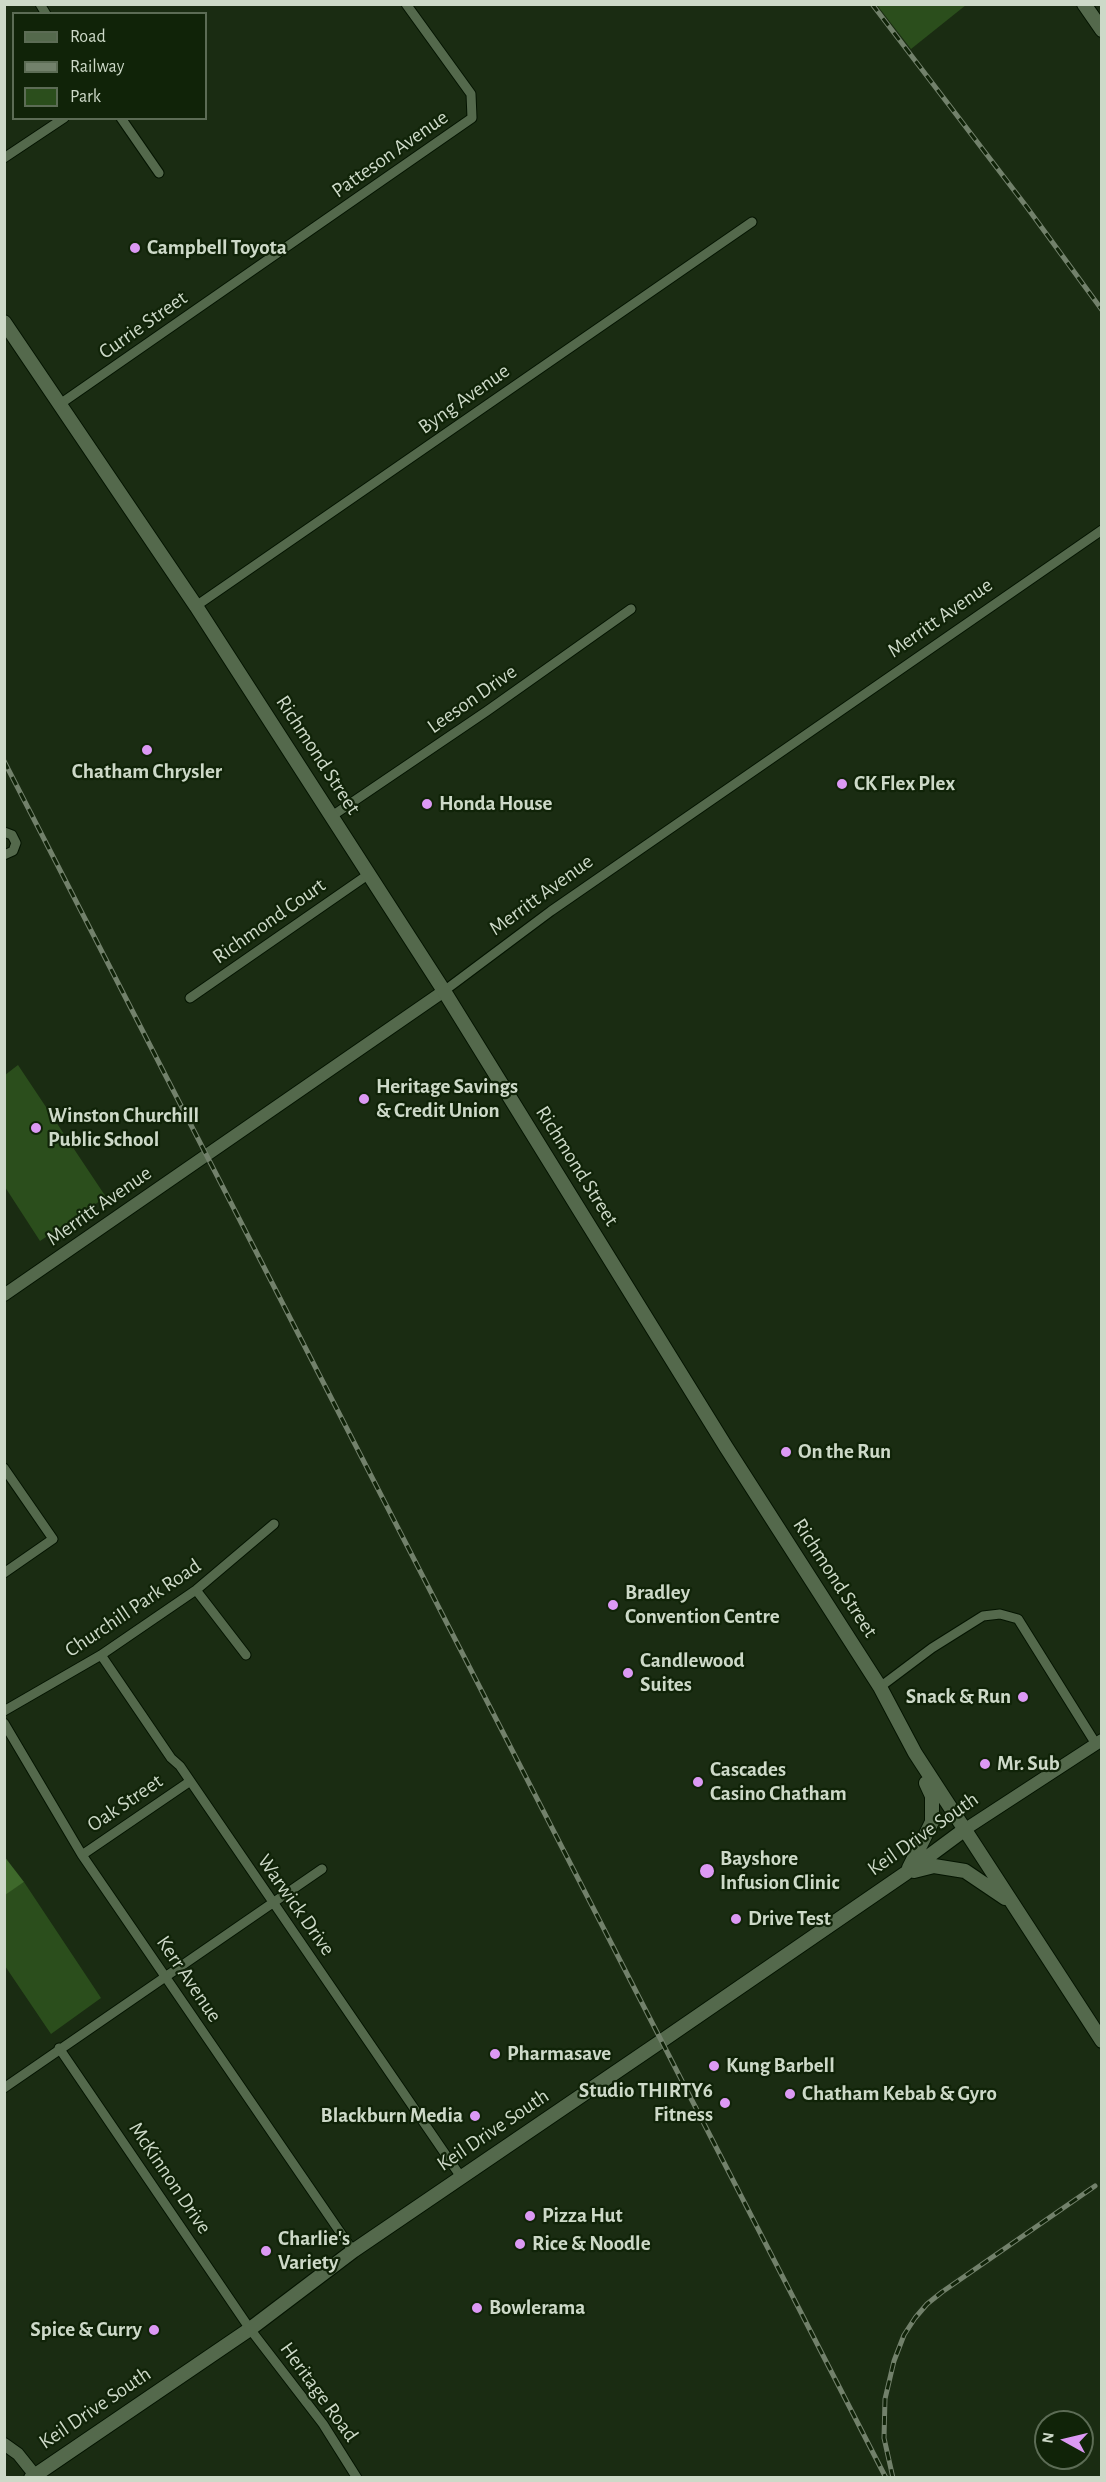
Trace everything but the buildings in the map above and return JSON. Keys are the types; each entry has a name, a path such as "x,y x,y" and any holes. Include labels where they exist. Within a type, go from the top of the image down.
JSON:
{"main road":[{"path":"1084,4 1101,30"},
{"name":"Richmond Street","path":"4,322 196,606 444,991 726,1447 880,1687 915,1753 1018,1909 1101,2041"},
{"path":"906,1873 932,1822 932,1796 915,1753"},
{"name":"Keil Drive South","path":"34,2476 250,2329 352,2251 906,1873 964,1830"},
{"path":"906,1873 934,1866 965,1871 994,1888 1018,1909"}],"street":[{"name":"Patteson Avenue","path":"245,275 472,118 471,94 406,4"},
{"path":"4,158 61,120"},
{"path":"122,120 159,173"},
{"name":"Byng Avenue","path":"196,606 752,222"},
{"name":"Currie Street","path":"60,404 245,275"},
{"name":"Merritt Avenue","path":"4,1295 444,991 543,916 1101,530"},
{"name":"Leeson Drive","path":"332,816 488,711 631,609"},
{"path":"4,832 12,835 16,843 13,851 4,855"},
{"name":"Richmond Court","path":"190,998 369,874"},
{"path":"4,1468 52,1539 4,1573"},
{"name":"Churchill Park Road","path":"4,1711 101,1654 196,1590 274,1524"},
{"path":"196,1590 246,1655"},
{"path":"880,1687 932,1648 983,1616 1000,1614 1018,1619 1099,1742"},
{"name":"Warwick Drive","path":"101,1654 461,2177"},
{"name":"Kerr Avenue","path":"4,1723 82,1855 352,2251"},
{"name":"Keil Drive South","path":"964,1830 1099,1742"},
{"name":"Oak Street","path":"82,1855 189,1782"},
{"path":"4,2088 322,1869"},
{"name":"McKinnon Drive","path":"59,2048 250,2329"},
{"name":"Heritage Road","path":"250,2329 323,2424 357,2478"},
{"path":"4,2444 18,2454 34,2476"}],"green space":[{"path":"877,5 966,5 911,49"},
{"name":"Winston Churchill Public School","path":"18,1065 106,1197 40,1241 5,1187 5,1075"},
{"path":"4,1856 24,1882 5,1895 4,1895"},
{"path":"24,1882 101,1998 51,2034 5,1966 5,1894"}],"railway":[{"path":"872,4 1102,310"},
{"path":"4,761 886,2478"},
{"path":"893,2478 884,2438 885,2399 894,2361 904,2335 915,2318 942,2292 1095,2186"}],"place":[{"name":"Campbell Toyota","path":"135,248"},
{"name":"Chatham Chrysler","path":"147,750"},
{"name":"CK Flex Plex","path":"842,784"},
{"name":"Honda House","path":"427,804"},
{"name":"Heritage Savings & Credit Union","path":"364,1099"},
{"name":"Winston Churchill Public School","path":"36,1128"},
{"name":"On the Run","path":"786,1452"},
{"name":"Bradley Convention Centre","path":"613,1605"},
{"name":"Candlewood Suites","path":"628,1673"},
{"name":"Snack & Run","path":"1023,1697"},
{"name":"Mr. Sub","path":"985,1764"},
{"name":"Cascades Casino Chatham","path":"698,1782"},
{"name":"Bayshore Infusion Clinic","path":"707,1871"},
{"name":"Drive Test","path":"736,1919"},
{"name":"Pharmasave","path":"495,2054"},
{"name":"Kung Barbell","path":"714,2066"},
{"name":"Chatham Kebab & Gyro","path":"790,2094"},
{"name":"Studio THIRTY6 Fitness","path":"725,2103"},
{"name":"Blackburn Media","path":"475,2116"},
{"name":"Pizza Hut","path":"530,2216"},
{"name":"Rice & Noodle","path":"520,2244"},
{"name":"Charlie's Variety","path":"266,2251"},
{"name":"Bowlerama","path":"477,2308"},
{"name":"Spice & Curry","path":"154,2330"}]}
